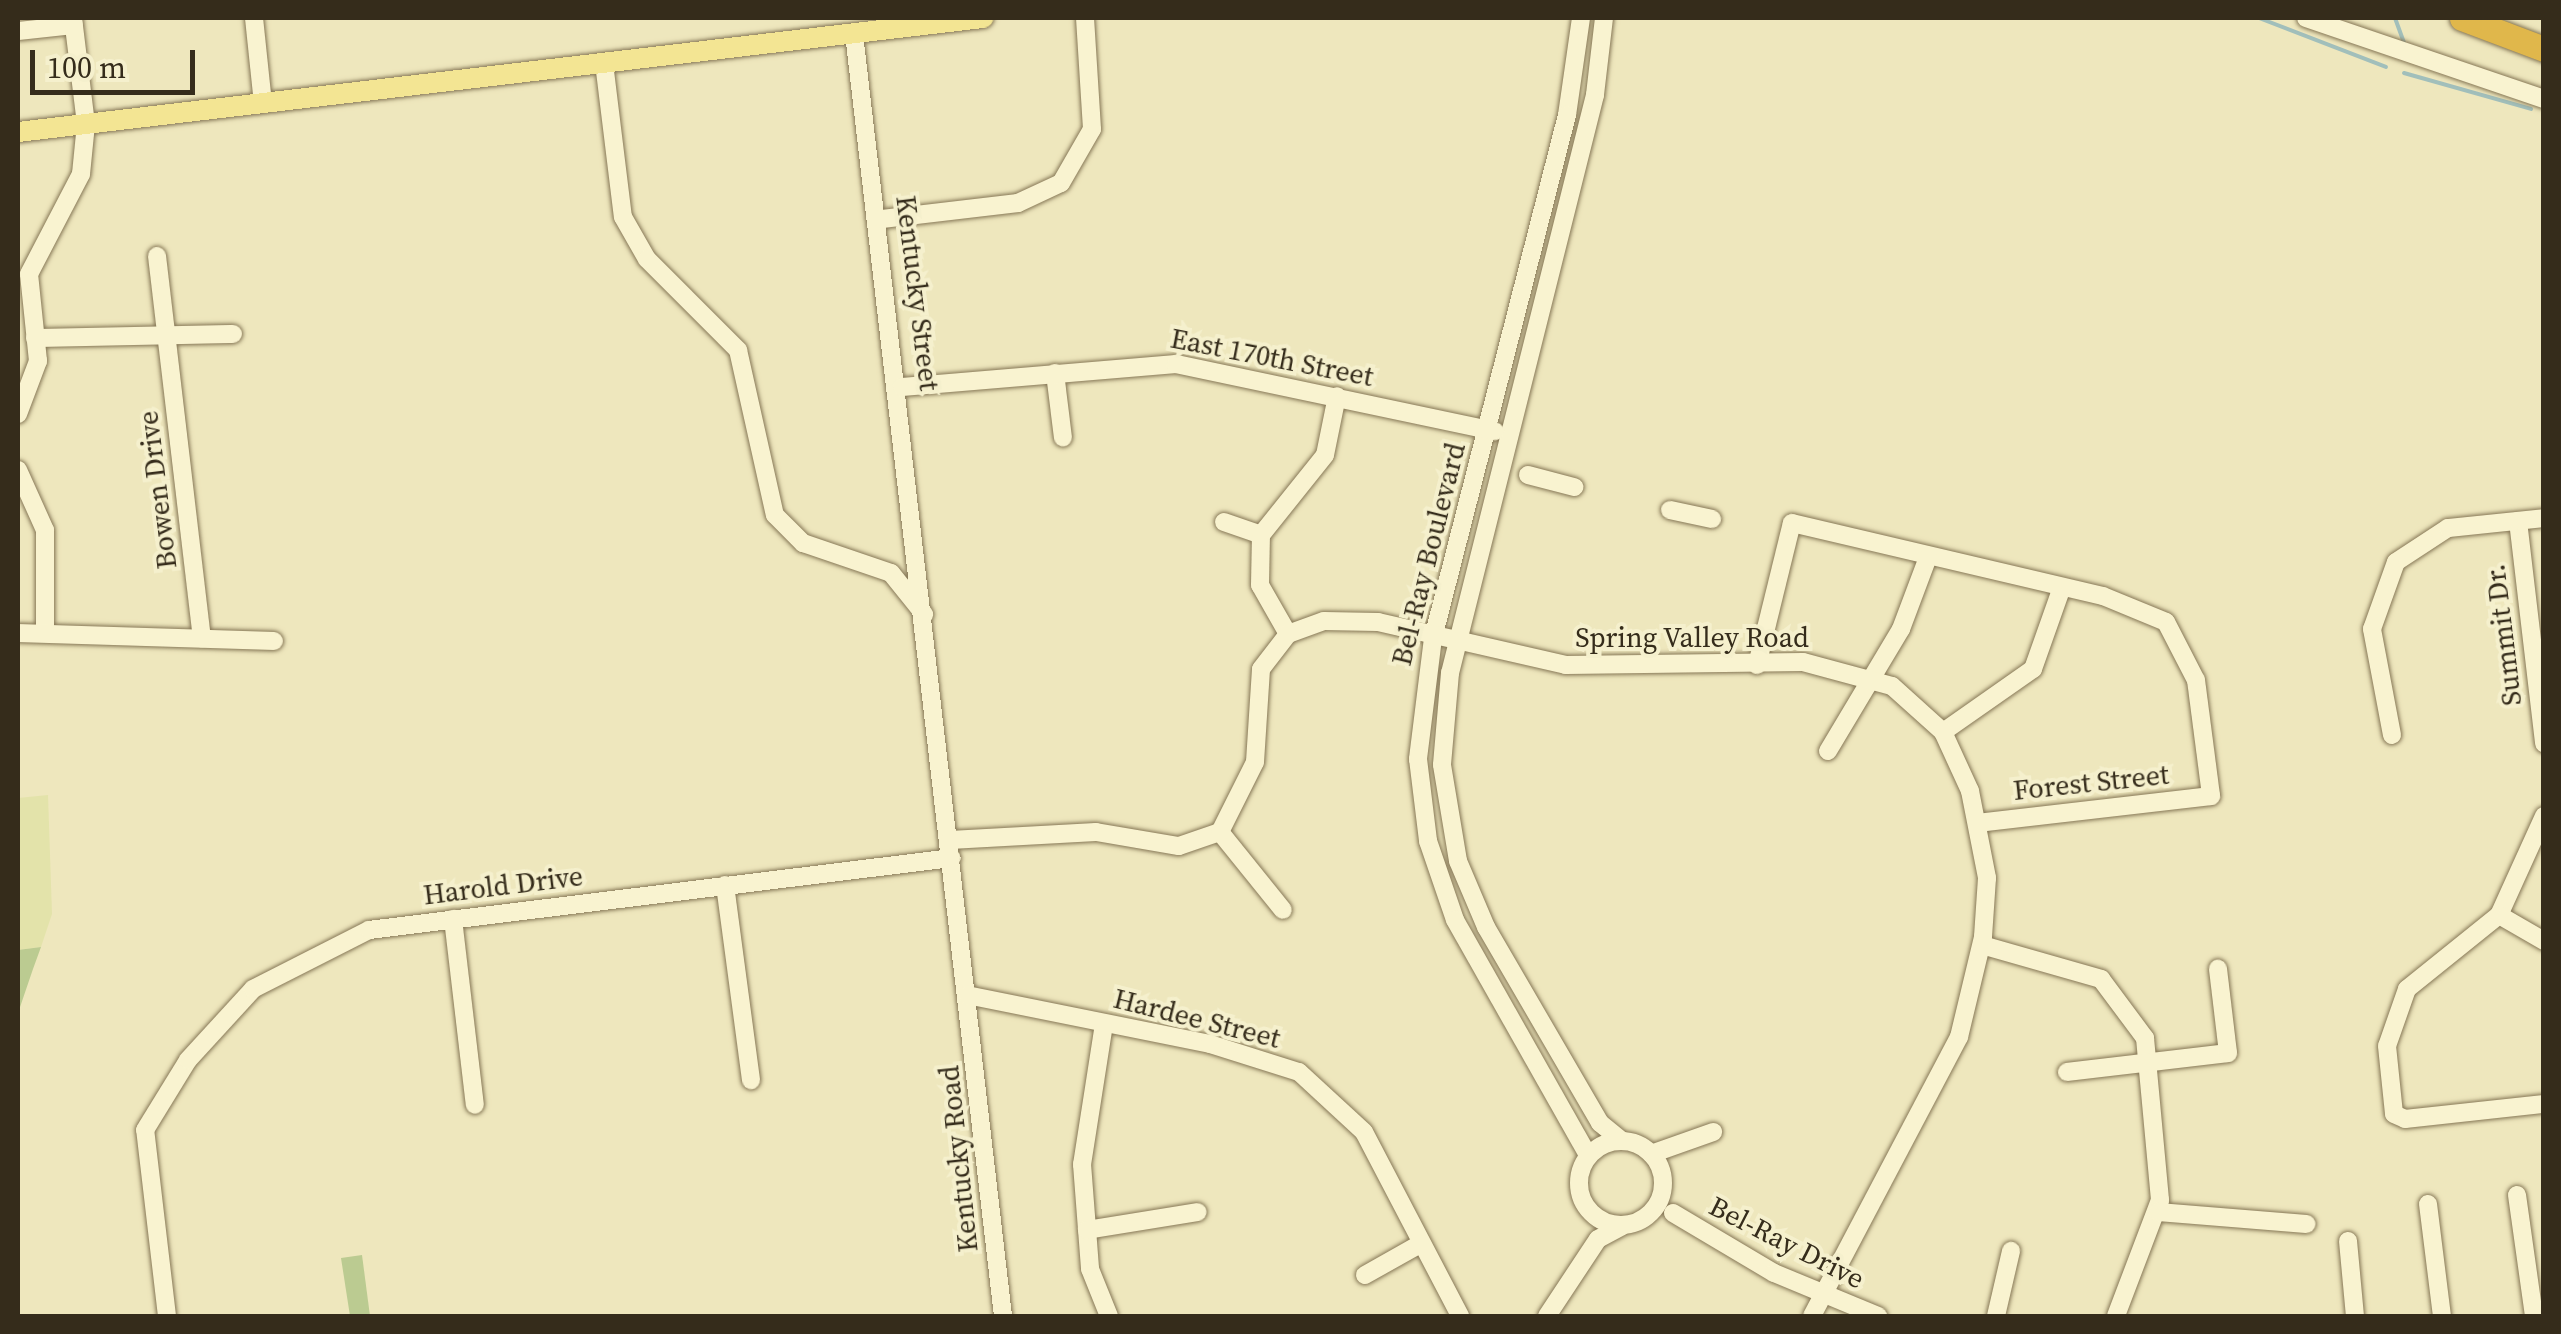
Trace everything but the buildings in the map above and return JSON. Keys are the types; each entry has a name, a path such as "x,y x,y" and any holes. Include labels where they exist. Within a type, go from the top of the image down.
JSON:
{"highway":[{"path":"2462,18 2544,49"}],"main road":[{"path":"18,132 983,18"}],"street":[{"path":"254,18 263,103"},
{"path":"882,219 1018,203 1062,182 1092,128 1085,18"},
{"name":"Bel-Ray Boulevard","path":"1581,18 1577,65 1433,638 1418,760 1446,897 1588,1155"},
{"name":"Bel-Ray Boulevard","path":"1604,18 1600,69 1457,644 1442,765 1468,889 1600,1123 1622,1141 1651,1154"},
{"path":"2306,18 2544,99"},
{"path":"18,31 73,21 86,124 76,192 29,274 36,376 18,414"},
{"name":"Kentucky Street","path":"854,34 882,219 927,620"},
{"path":"604,63 624,216 647,259 738,350 774,515 804,542 880,566 907,588 927,620 967,995"},
{"path":"1577,65 1600,69"},
{"path":"1538,226 1560,232"},
{"name":"Bowen Drive","path":"157,256 202,638"},
{"path":"35,338 233,334"},
{"name":"East 170th Street","path":"902,388 1176,364 1510,434"},
{"path":"1055,373 1063,438"},
{"path":"951,849 1096,832 1180,846 1220,832 1254,762 1261,669 1288,634 1260,585 1261,535 1325,456 1337,396"},
{"path":"18,470 44,530 45,632"},
{"path":"1528,475 1574,486"},
{"path":"1670,510 1712,519"},
{"path":"2392,735 2372,629 2396,562 2448,528 2544,518"},
{"name":"Summit Dr.","path":"2518,521 2544,743"},
{"path":"1224,522 1261,535"},
{"path":"1758,664 1792,522 2062,590 2033,670 1943,732 1978,823 1987,878 1982,945 1958,1037 1812,1316"},
{"path":"1828,751 1873,678 1928,557"},
{"path":"907,588 922,568"},
{"name":"Forest Street","path":"1978,823 2210,796 2196,680 2176,633 2124,602 2062,590"},
{"name":"Spring Valley Road","path":"1288,634 1359,619 1457,644 1595,668 1830,666 1873,678 1943,732"},
{"path":"18,634 274,641"},
{"path":"2544,816 2499,915 2406,989 2386,1046 2394,1114 2544,1104"},
{"path":"1220,832 1283,910"},
{"name":"Harold Drive","path":"167,1316 144,1130 188,1060 253,989 369,930 725,885 951,849"},
{"path":"725,885 751,1080"},
{"path":"1446,897 1468,889"},
{"path":"2499,915 2544,941"},
{"path":"453,920 475,1105"},
{"path":"1982,945 2101,979 2132,1013 2148,1062 2158,1212 2116,1316"},
{"path":"2067,1072 2228,1053 2218,969"},
{"name":"Hardee Street","path":"967,995 1210,1044 1315,1083 1364,1132 1460,1316"},
{"name":"Kentucky Road","path":"967,995 1003,1316"},
{"path":"1104,1024 1083,1127 1087,1230 1109,1316"},
{"path":"1547,1316 1598,1239 1650,1216 1672,1214 1651,1154 1713,1132"},
{"path":"1598,1239 1579,1178 1588,1155 1622,1141"},
{"path":"1650,1216 1664,1190"},
{"path":"2517,1196 2534,1316"},
{"path":"2428,1204 2442,1316"},
{"path":"1588,1208 1622,1226"},
{"path":"1087,1230 1198,1212"},
{"path":"2158,1212 2308,1224"},
{"name":"Bel-Ray Drive","path":"1672,1214 1821,1295 1878,1316"},
{"path":"2348,1240 2355,1316"},
{"path":"1365,1275 1420,1244"},
{"path":"1996,1316 2010,1251"}],"green space":[{"path":"48,795 52,914 41,947 18,950 18,798"},
{"path":"41,947 33,969 18,1013 18,950"},
{"path":"362,1255 370,1316 350,1316 341,1258"}],"waterway":[{"path":"2259,18 2386,67"},
{"path":"2395,18 2405,45"},
{"path":"2404,73 2531,109"}]}
